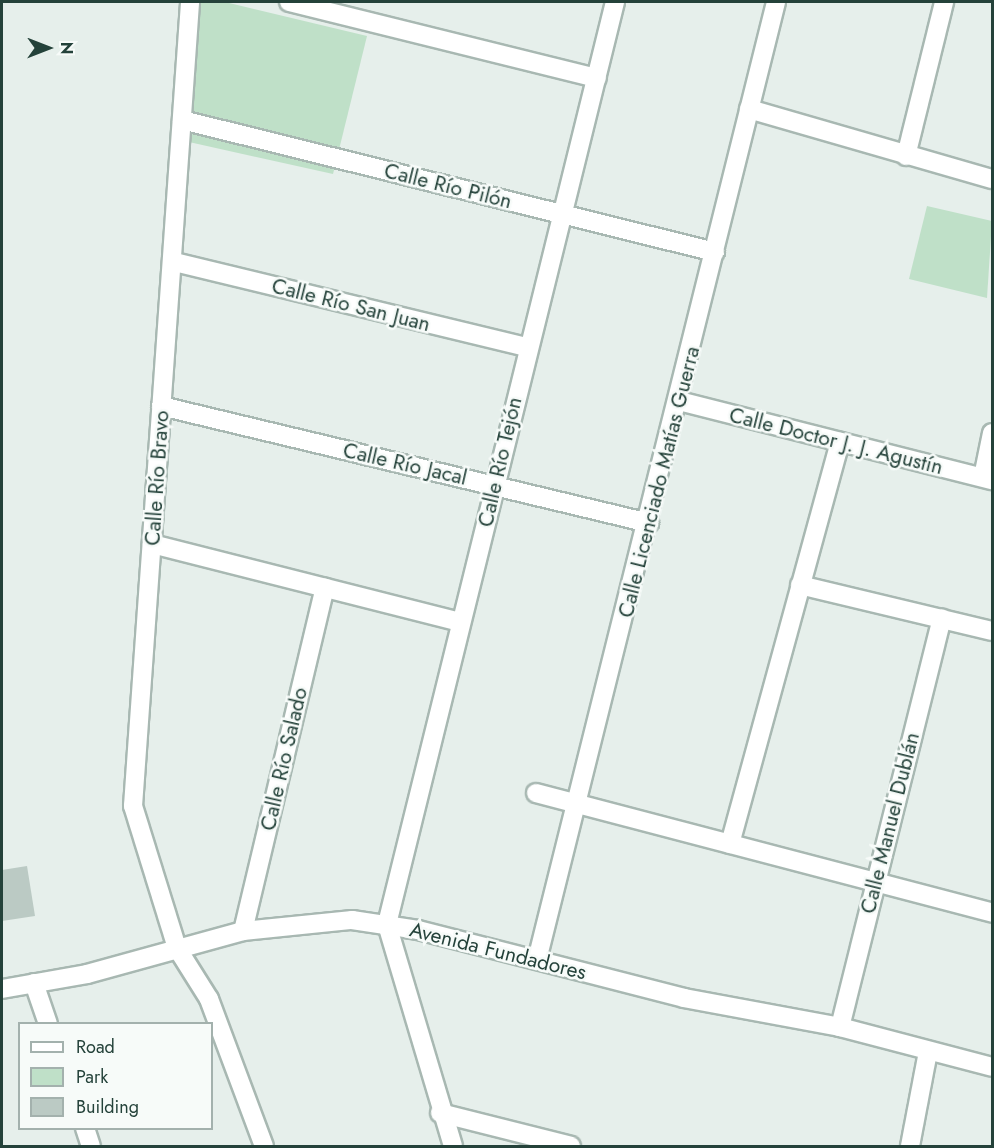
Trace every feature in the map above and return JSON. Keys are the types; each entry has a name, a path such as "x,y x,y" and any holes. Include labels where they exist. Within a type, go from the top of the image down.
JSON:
{"street":[{"name":"Calle Río Bravo","path":"190,2 175,262 161,406 133,806 177,948 209,999 264,1146"},
{"path":"289,2 597,78"},
{"name":"Calle Río Tejón","path":"387,924 527,347 563,215 615,2"},
{"name":"Calle Licenciado Matías Guerra","path":"537,960 580,804 776,2"},
{"path":"906,156 944,2"},
{"path":"749,109 906,156 993,179"},
{"name":"Calle Río Pilón","path":"182,120 715,252"},
{"name":"Calle Río San Juan","path":"175,262 527,347"},
{"name":"Calle Doctor J. J. Agustín","path":"679,401 988,478"},
{"name":"Calle Río Jacal","path":"161,406 649,523"},
{"path":"988,478 993,433"},
{"path":"730,844 840,442"},
{"path":"152,544 460,622"},
{"path":"800,585 993,631"},
{"name":"Calle Río Salado","path":"243,931 325,588"},
{"name":"Calle Manuel Dublán","path":"840,1027 874,883 942,619"},
{"path":"536,793 993,913"},
{"name":"Avenida Fundadores","path":"2,989 243,931 324,919 387,924 684,998 840,1027 928,1052 993,1067"},
{"path":"387,924 440,1113 453,1146"},
{"path":"34,983 48,1022"},
{"path":"910,1146 928,1052"},
{"path":"440,1113 571,1146"},
{"path":"86,1130 91,1146"}],"green space":[{"path":"190,2 225,2 367,36 333,174 180,140"},
{"path":"927,206 992,221 987,298 909,279"}],"building":[{"path":"27,866 35,916 2,921 2,870"}]}
